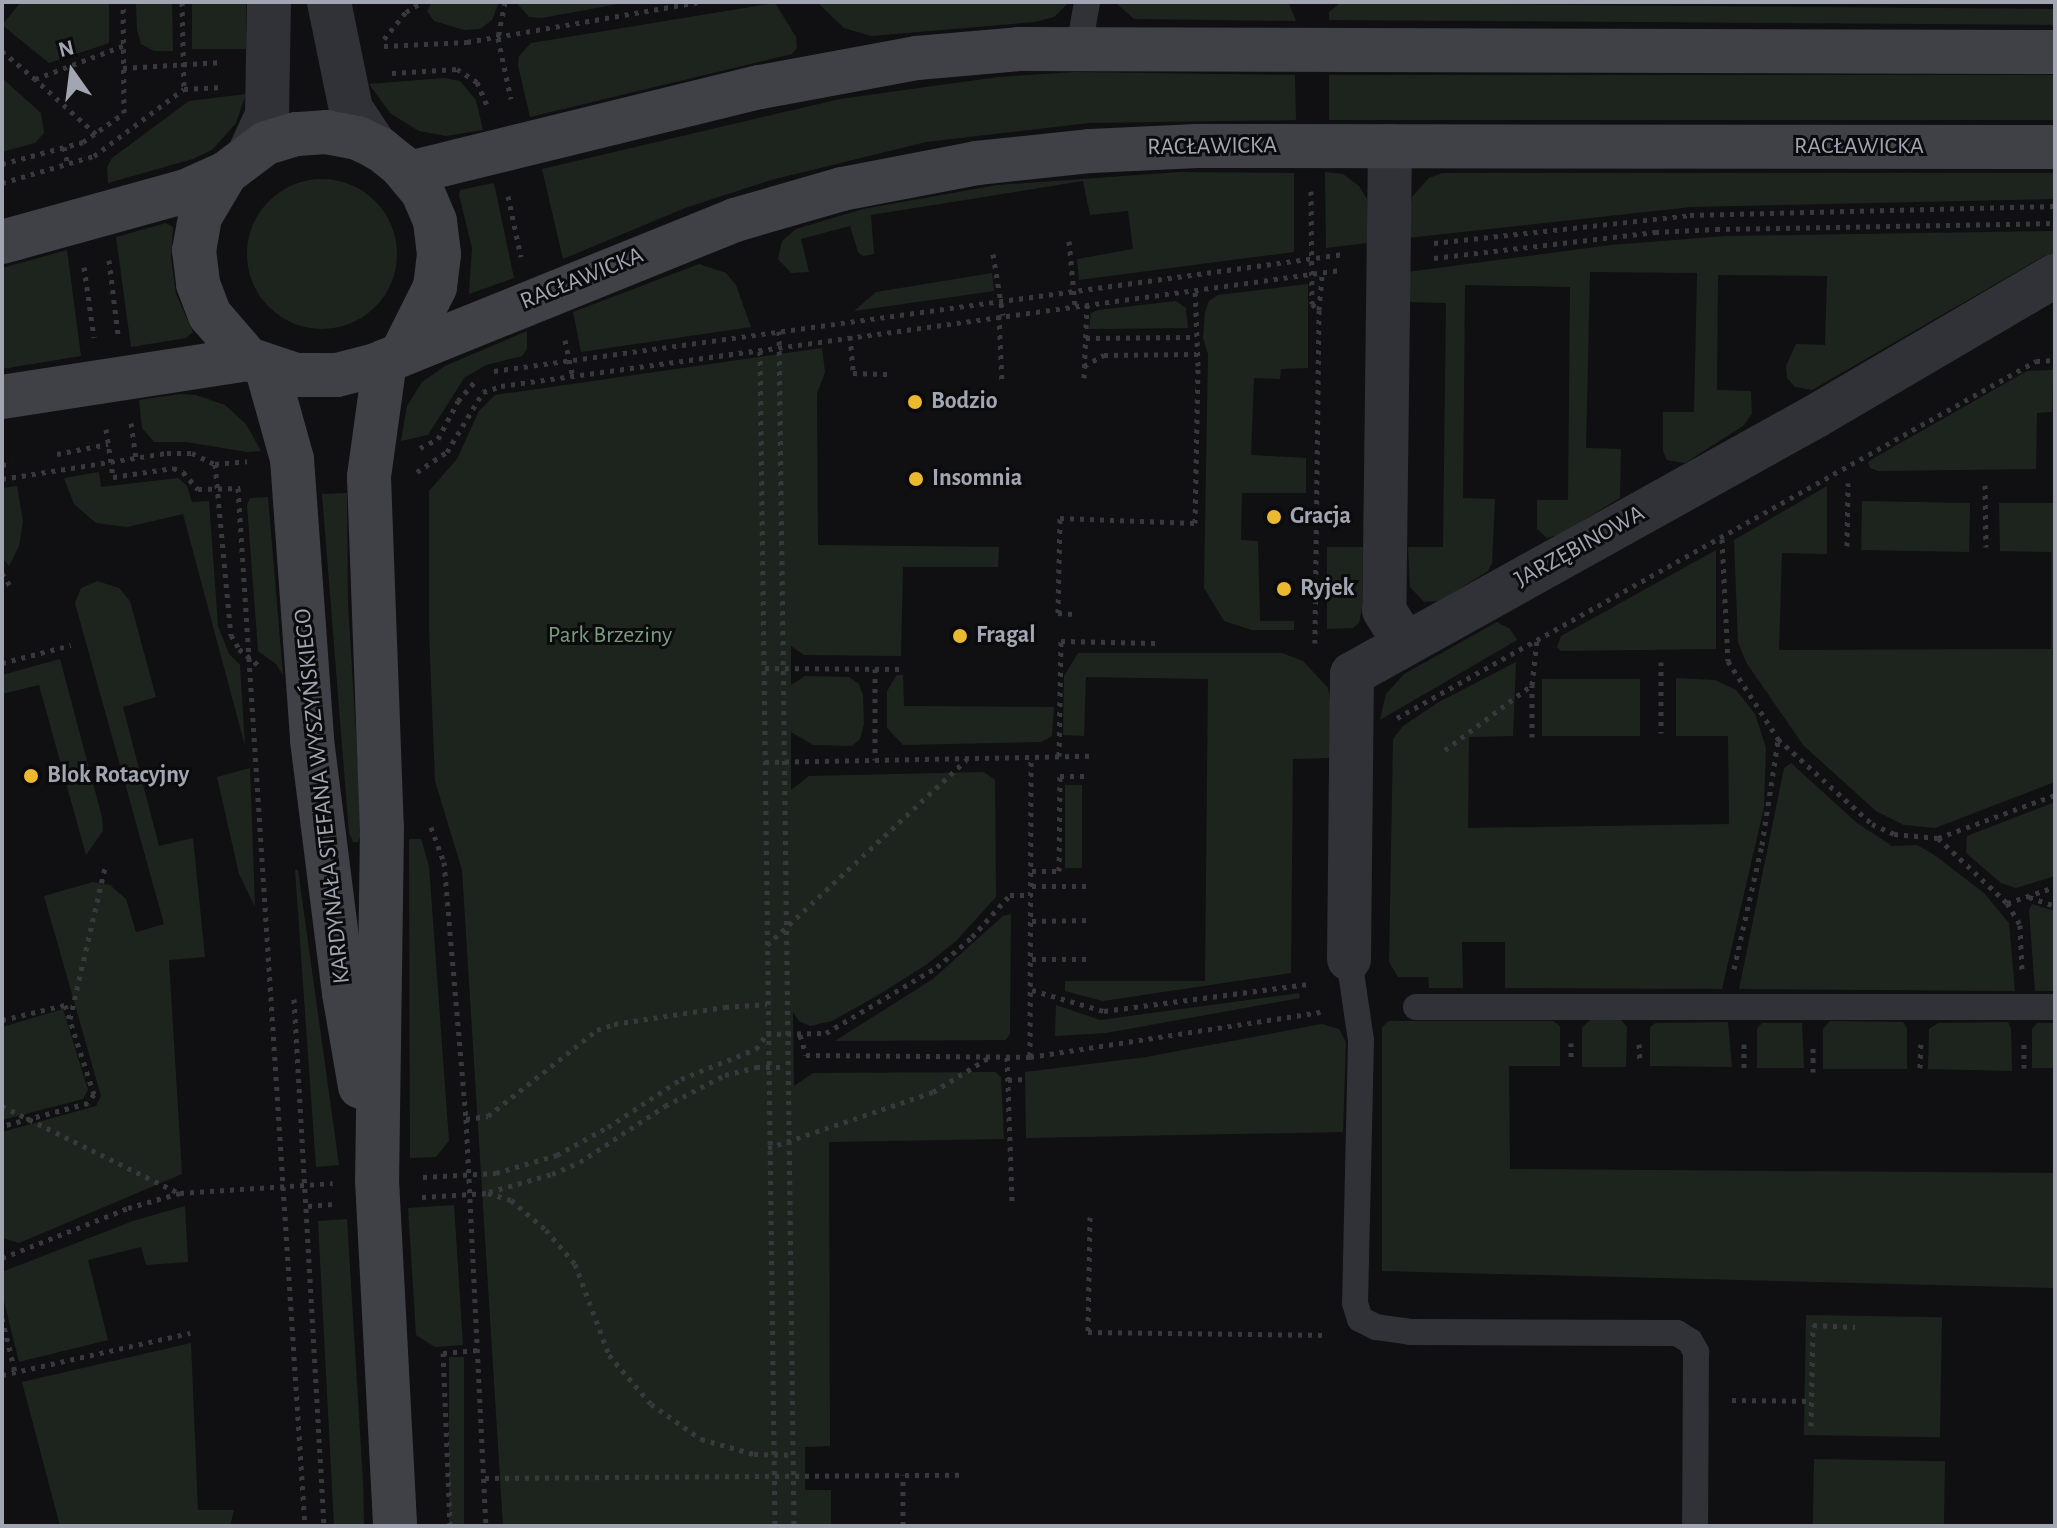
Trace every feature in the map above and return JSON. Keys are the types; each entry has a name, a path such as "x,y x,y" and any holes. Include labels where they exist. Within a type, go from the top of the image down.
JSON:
{"street":[{"path":"257,362 210,315 197,273 194,250 200,217 267,115 269,2"},
{"path":"2,397 257,362 296,375 337,375 393,357 435,287 439,254 435,221 422,191 351,109 329,2"},
{"path":"2,242 186,191 237,164 266,143 296,134 327,132 357,138 393,161 861,67 965,53 1079,48 2055,52"},
{"name":"RACŁAWICKA","path":"393,357 735,220 913,173 1091,151 1197,146 2055,147"},
{"path":"1390,146 1384,610 1405,644"},
{"name":"JARZĘBINOWA","path":"1349,959 1352,674 1816,416 2055,276"},
{"name":"KARDYNAŁA STEFANA WYSZYŃSKIEGO","path":"393,357 369,477 382,828 376,1188 395,1526"},
{"name":"KARDYNAŁA STEFANA WYSZYŃSKIEGO","path":"257,362 292,459 312,740 344,993 376,1188"}],"lane":[{"path":"1079,48 1087,2"},
{"path":"1349,959 1361,1040 1355,1303 1360,1319 1376,1327 1411,1332 1677,1333 1690,1341 1696,1352 1695,1526"},
{"path":"1416,1007 2055,1007"}],"path":[{"path":"2,164 64,147 96,134 124,113 123,2"},
{"path":"182,2 184,89"},
{"path":"422,2 406,12 378,46 498,38 699,2"},
{"path":"505,2 498,38 513,108"},
{"path":"35,79 123,46"},
{"path":"2,51 96,134"},
{"path":"123,68 234,61"},
{"path":"379,74 457,69 477,82 489,113"},
{"path":"2,183 94,156 184,89 229,86"},
{"path":"64,147 71,179"},
{"path":"1311,187 1312,304 1319,310"},
{"path":"507,193 522,261"},
{"path":"415,473 447,452 483,392 501,386 1322,273 1388,256 1690,215 2055,206"},
{"path":"416,449 438,439 458,401 480,376 1000,299 1311,258 1388,256 1655,232 2055,223"},
{"path":"1069,241 1075,306"},
{"path":"108,254 120,349"},
{"path":"993,254 1000,299 1002,384"},
{"path":"84,262 96,353"},
{"path":"1315,643 1322,273"},
{"path":"1072,614 1058,613 1060,518 1195,523 1195,289"},
{"path":"1084,378 1087,304"},
{"path":"779,331 785,1035 794,1526"},
{"path":"563,332 573,378"},
{"path":"850,336 853,373 891,374"},
{"path":"1086,338 1194,337"},
{"path":"760,351 775,1526"},
{"path":"1084,366 1104,355 1196,354"},
{"path":"1393,720 2036,361 2055,360"},
{"path":"130,416 136,457"},
{"path":"57,454 108,444 113,477 173,468 183,472 198,489 238,488 286,1187 305,1526"},
{"path":"2,479 136,457 192,453 215,464 228,622 239,649 269,676"},
{"path":"2,465 12,463"},
{"path":"1847,546 1848,483"},
{"path":"1985,485 1986,547"},
{"path":"1722,539 1728,661 1778,739 1872,824 1894,834 1938,838 2055,795"},
{"path":"2,573 12,589"},
{"path":"1532,737 1532,685 1538,639"},
{"path":"1059,756 1061,641 1156,643"},
{"path":"2,663 71,645"},
{"path":"1661,662 1661,733"},
{"path":"765,668 900,669"},
{"path":"875,669 875,760"},
{"path":"1445,750 1532,685"},
{"path":"1725,1007 1762,845 1778,739"},
{"path":"765,762 1089,756"},
{"path":"1030,1057 1031,757"},
{"path":"767,945 967,759"},
{"path":"1032,871 1059,871 1060,776 1089,776"},
{"path":"429,822 444,862 466,1119 486,1526"},
{"path":"1938,838 2007,903 2020,925 2024,1006"},
{"path":"70,1020 106,863"},
{"path":"1032,886 1088,886"},
{"path":"2007,903 2055,887"},
{"path":"767,1034 826,1033 900,992 972,937 1010,895 1032,895"},
{"path":"2028,897 2055,906"},
{"path":"1032,921 1088,920"},
{"path":"1032,959 1088,959"},
{"path":"1032,990 1104,1011 1312,984"},
{"path":"293,987 307,1186 324,1526"},
{"path":"466,1119 488,1116 597,1030 682,1013 767,1004"},
{"path":"2,1020 65,1005 94,1094 88,1103 2,1126"},
{"path":"800,1035 806,1055 1030,1057 1355,1009"},
{"path":"308,1206 376,1188 469,1173 496,1173 557,1155 608,1127 681,1079 756,1049 767,1034"},
{"path":"768,1148 933,1092 989,1057"},
{"path":"1007,1057 1012,1201"},
{"path":"2,1258 128,1208 180,1193 307,1186 488,1193 552,1174 580,1162 665,1106 725,1075 786,1067"},
{"path":"1008,1080 1025,1079"},
{"path":"2,1106 180,1193"},
{"path":"488,1193 511,1200 564,1248 582,1279 609,1355 651,1404 701,1439 754,1454 793,1455"},
{"path":"1090,1217 1088,1332 1338,1335"},
{"path":"2,1318 15,1372"},
{"path":"1811,1426 1813,1325 1855,1327"},
{"path":"2,1375 190,1333"},
{"path":"450,1526 443,1353 478,1350"},
{"path":"1695,1399 1812,1401"},
{"path":"903,1475 903,1526"},
{"path":"485,1478 962,1475"}],"green space":[{"path":"21,2 109,2 109,43 49,63 2,25"},
{"path":"136,2 172,2 173,51 154,51 141,44"},
{"path":"192,2 246,2 246,49 192,49"},
{"path":"432,2 499,2 492,20 480,29 464,30 434,21 427,11"},
{"path":"516,2 629,2 542,18 529,17"},
{"path":"817,2 1069,2 1054,17 1035,22 871,36 844,28"},
{"path":"1115,2 1289,4 1296,21 1134,19"},
{"path":"775,3 796,37 797,48 792,54 530,117 518,65 519,56 531,43"},
{"path":"1340,3 2055,9 2055,25 1329,20 1329,12"},
{"path":"1075,72 1295,75 1296,120 1089,123 926,142 771,180 685,208 563,259 542,169 840,99 998,77"},
{"path":"1329,75 2055,75 2055,120 1329,120"},
{"path":"2,78 41,113 44,133 35,143 2,152"},
{"path":"444,78 460,81 476,100 483,130 446,136 419,131 390,113 369,84"},
{"path":"246,94 236,123 212,150 193,159 108,183 107,167 112,158 189,101"},
{"path":"1180,172 1294,173 1294,252 1079,280 1077,259 1133,249 1128,211 1090,215 1083,181 871,215 874,254 863,256 858,252 850,226 801,239 809,272 791,273 778,259 782,241 796,229 863,209 997,185"},
{"path":"1325,172 1343,174 1359,186 1367,199 1367,243 1326,248"},
{"path":"1442,173 2055,173 2055,199 1691,207 1407,238 1412,197 1429,178"},
{"path":"322,179 351,185 375,201 391,225 397,254 391,283 375,307 351,323 322,329 293,323 269,307 253,283 247,254 253,225 269,201 293,185"},
{"path":"494,183 514,278 469,294 472,248 460,190"},
{"path":"166,223 173,227 171,258 176,294 193,332 186,338 131,347 116,237"},
{"path":"2054,231 2054,254 2044,256 1812,390 1795,387 1787,378 1786,366 1796,344 1825,345 1827,276 1718,275 1717,390 1751,391 1752,414 1743,426 1685,463 1667,460 1663,451 1663,412 1694,412 1697,273 1590,272 1586,448 1621,449 1620,498 1558,535 1547,538 1537,529 1537,500 1568,500 1570,287 1465,285 1463,498 1495,499 1492,563 1488,571 1440,601 1424,602 1410,587 1408,547 1443,547 1446,303 1408,302 1407,272 1611,245 1725,236"},
{"path":"67,250 81,356 2,369 2,268"},
{"path":"699,264 726,273 736,285 751,327 581,352 573,312"},
{"path":"992,273 994,291 854,311 876,292"},
{"path":"1308,284 1308,368 1281,369 1280,379 1254,378 1251,455 1306,458 1306,493 1242,493 1241,540 1258,541 1260,621 1294,621 1294,630 1252,630 1224,621 1204,588 1208,354 1203,338 1205,312 1209,301 1218,295"},
{"path":"1176,301 1186,308 1188,328 1089,329 1091,313 1098,310"},
{"path":"527,331 527,349 522,356 486,365 464,378 428,435 401,441 407,406 422,382 445,366"},
{"name":"Park Brzeziny","path":"822,348 825,372 817,394 818,545 999,547 998,567 903,567 901,656 804,655 791,646 791,685 805,676 849,677 859,684 863,695 864,724 860,739 852,746 813,745 791,732 791,790 809,776 984,772 995,780 996,897 956,941 926,965 875,997 832,1021 810,1026 799,1021 793,1012 794,1086 813,1073 995,1072 1001,1077 1004,1139 829,1142 830,1446 805,1447 805,1490 831,1490 831,1526 503,1526 462,870 435,781 429,631 429,491 457,459 479,411 495,395"},
{"path":"2053,370 2052,412 2037,413 2036,469 1878,471 1870,468 1868,462 1874,458 2027,371"},
{"path":"196,395 225,405 246,424 261,451 247,452 186,442 154,442 142,428 139,400"},
{"path":"99,472 101,487 178,478 187,486 192,502 209,501 218,626 229,654 240,665 245,746 183,514 127,527 96,523 74,504 64,478"},
{"path":"17,486 23,521 19,546 9,566 2,557 2,488"},
{"path":"1827,486 1827,554 1782,553 1779,650 2051,649 2051,552 2000,551 1999,503 2054,503 2055,782 1935,828 1904,825 1876,811 1803,745 1746,662 1738,642 1734,540"},
{"path":"347,493 348,604 362,831 358,842 353,842 349,833 322,494"},
{"path":"268,497 283,675 276,664 258,651 247,505 250,498"},
{"path":"1862,501 1970,503 1969,552 1861,550"},
{"path":"1327,547 1363,547 1362,608 1359,623 1353,628 1327,629"},
{"path":"1716,550 1716,649 1561,651 1557,647 1561,636"},
{"path":"97,581 119,588 130,601 156,697 123,707 159,846 193,838 205,957 169,960 182,1174 19,1243 2,1238 2,1132 96,1106 101,1096 44,896 93,882 110,885 126,899 136,932 164,924 75,603 81,588"},
{"path":"1497,622 1510,629 1517,640 1380,720 1386,694 1404,674"},
{"path":"1078,653 1282,653 1303,661 1328,688 1331,705 1330,758 1293,759 1291,973 1103,1001 1065,991 1065,981 1205,981 1208,679 1086,677 1084,736 1063,735 1064,676"},
{"path":"60,659 102,817 103,831 86,855 39,685 2,694 2,675"},
{"path":"1516,662 1513,736 1469,737 1468,828 1729,824 1728,736 1676,736 1676,678 1715,680 1736,690 1755,714 1766,748 1764,807 1722,989 1505,988 1505,942 1462,942 1463,988 1429,988 1428,977 1398,977 1389,962 1393,739 1403,726 1439,702"},
{"path":"897,675 903,675 904,706 1054,707 1052,736 1041,742 903,745 887,728 887,691"},
{"path":"1542,679 1640,679 1640,736 1542,736"},
{"path":"1791,763 1857,823 1892,846 1917,845 1984,893 2009,923 2015,991 1739,989 1784,768"},
{"path":"250,768 255,907 239,874 217,777"},
{"path":"1065,785 1082,785 1082,868 1065,868"},
{"path":"2055,802 2055,876 2016,888 2001,883 1966,853 1967,836"},
{"path":"409,839 421,839 429,866 449,1141 436,1157 410,1158"},
{"path":"295,870 298,870 339,1165 316,1167"},
{"path":"2032,904 2055,911 2055,991 2035,991 2029,910"},
{"path":"1011,914 1010,1034 1006,1040 835,1041 933,979 1003,916"},
{"path":"1299,993 1300,998 1106,1033 1055,1036 1056,1005 1100,1020"},
{"path":"63,1009 88,1090 83,1099 2,1120 2,1027"},
{"path":"1590,1020 1621,1020 1627,1027 1626,1067 1582,1067 1582,1028"},
{"path":"1389,1021 1553,1021 1560,1026 1560,1066 1509,1066 1510,1169 2055,1173 2055,1288 1382,1271 1382,1027"},
{"path":"1830,1021 1903,1022 1907,1028 1907,1069 1823,1069 1823,1029"},
{"path":"1728,1022 1732,1067 1650,1066 1650,1027 1656,1023"},
{"path":"2008,1022 2011,1029 2012,1071 1928,1069 1929,1029 1938,1023"},
{"path":"1762,1023 1802,1023 1804,1068 1757,1068 1757,1029"},
{"path":"2037,1023 2055,1023 2055,1068 2032,1068 2032,1029"},
{"path":"1322,1024 1339,1029 1346,1042 1343,1132 1026,1138 1025,1072 1146,1057"},
{"path":"454,1205 463,1345 435,1347 416,1335 408,1208"},
{"path":"185,1206 188,1262 146,1265 141,1247 88,1260 108,1340 19,1362 2,1293 2,1272 133,1221"},
{"path":"347,1219 364,1526 334,1526 318,1221"},
{"path":"1806,1315 1942,1317 1940,1437 1804,1435"},
{"path":"191,1343 198,1510 234,1510 230,1526 60,1526 22,1382"},
{"path":"449,1357 464,1357 464,1526 449,1526"},
{"path":"1814,1459 1945,1461 1944,1526 1813,1526"}],"place":[{"name":"Bodzio","path":"915,402"},
{"name":"Insomnia","path":"916,479"},
{"name":"Gracja","path":"1274,517"},
{"name":"Ryjek","path":"1284,589"},
{"name":"Fragal","path":"960,636"},
{"name":"Blok Rotacyjny","path":"31,776"}]}
